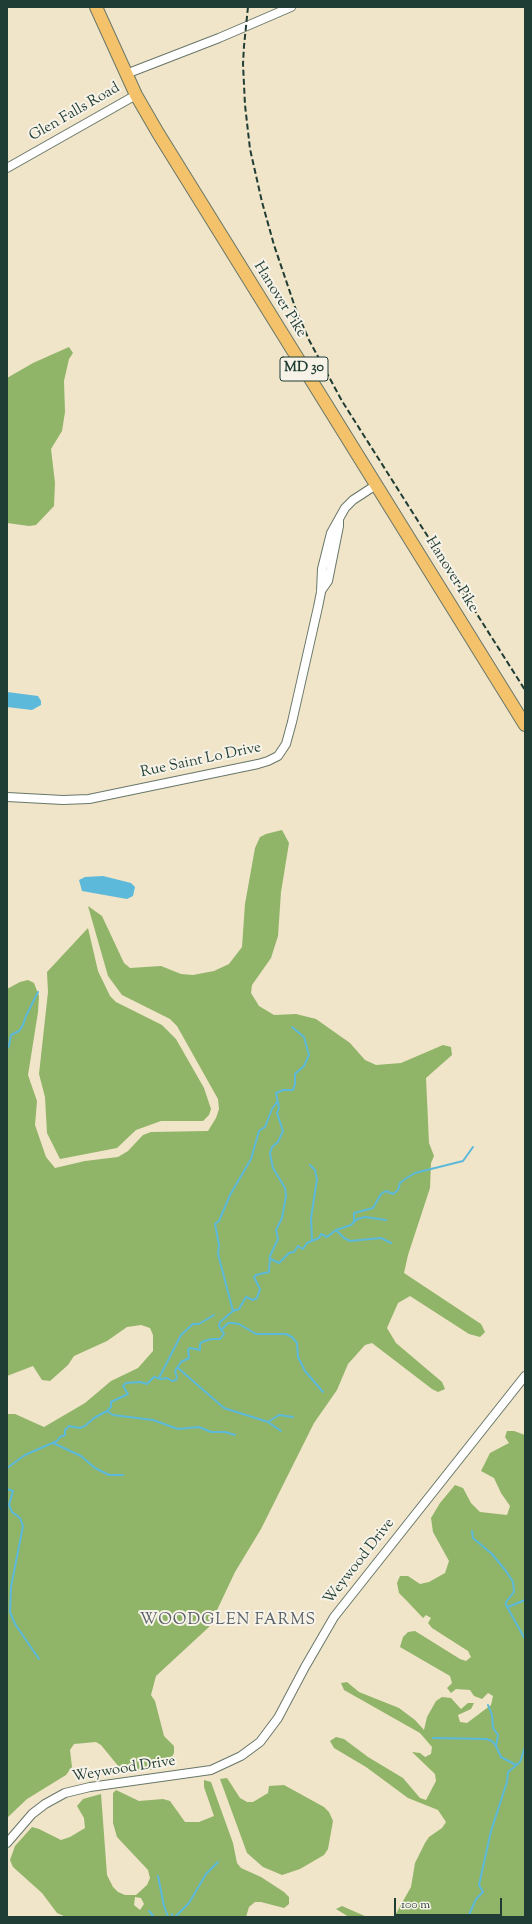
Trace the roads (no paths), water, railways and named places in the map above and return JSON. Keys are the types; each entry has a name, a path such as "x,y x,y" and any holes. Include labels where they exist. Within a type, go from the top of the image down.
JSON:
{"highway":[{"name":"Hanover Pike","path":"96,7 136,95 184,178 525,725"}],"street":[{"path":"126,74 219,38 291,7"},
{"name":"Glen Falls Road","path":"7,168 136,95"},
{"name":"Rue Saint Lo Drive","path":"7,798 63,800 89,799 274,759 282,751 292,722 321,592 322,569 331,533 345,508 353,500 376,486"},
{"name":"Weywood Drive","path":"7,1843 32,1814 45,1804 65,1793 90,1787 211,1770 241,1756 260,1742 278,1718 305,1667 338,1612 525,1376"}],"water":[{"path":"7,692 38,696 41,701 41,705 32,710 7,707"},
{"path":"103,876 131,883 135,887 133,896 127,899 82,891 79,880 85,877"}],"waterway":[{"path":"7,1048 9,1046 11,1035 19,1031 23,1025 38,992"},
{"path":"7,1468 25,1455 57,1441 60,1437 65,1435 65,1430 69,1426 80,1428 107,1411 111,1407 111,1402 128,1394 123,1386 126,1383 140,1382 147,1384 154,1377 161,1379 167,1378 172,1381 176,1380 177,1377 175,1371 181,1362 189,1358 188,1350 190,1348 200,1350 200,1344 202,1342 211,1339 220,1339 224,1334 219,1326 220,1322 233,1311 239,1309 246,1297 253,1300 257,1298 260,1289 254,1277 256,1275 269,1272 270,1256 278,1239 276,1230 282,1218 286,1196 285,1188 273,1168 270,1154 272,1147 278,1142 283,1131 277,1113 279,1108 276,1093 283,1090 293,1090 295,1084 295,1074 304,1066 309,1055 304,1037 292,1027"},
{"path":"233,1311 218,1254 219,1245 215,1224 219,1221 230,1195 251,1159 259,1131 265,1127 272,1109 277,1102"},
{"path":"354,1221 354,1213 373,1208 381,1194 386,1191 393,1194 398,1190 400,1183 405,1179 415,1173 463,1161 473,1147"},
{"path":"310,1165 315,1170 317,1179 311,1218 312,1240"},
{"path":"271,1259 279,1263 289,1253 294,1252 298,1246 303,1249 307,1243 319,1238 321,1234 327,1237 336,1230 351,1225 357,1219 365,1217 386,1220"},
{"path":"336,1230 344,1238 350,1241 381,1238 391,1243"},
{"path":"159,1378 181,1335 193,1324 199,1324 214,1315"},
{"path":"221,1330 228,1323 232,1323 239,1324 256,1334 286,1334 292,1337 297,1343 298,1357 305,1371 323,1392"},
{"path":"178,1368 224,1408 268,1422 281,1431"},
{"path":"107,1411 113,1415 153,1420 178,1429 199,1427 211,1432 225,1432 235,1435"},
{"path":"268,1422 279,1415 293,1417"},
{"path":"53,1443 81,1456 95,1468 109,1475 123,1475"},
{"path":"7,1489 13,1491 9,1505 12,1512 20,1518 23,1526 11,1587 10,1612 15,1624 39,1659"},
{"path":"472,1531 473,1538 492,1554 513,1582 514,1592 506,1602 506,1605 525,1639"},
{"path":"508,1607 525,1600"},
{"path":"488,1705 492,1715 493,1728 498,1735 496,1746"},
{"path":"433,1738 486,1739 492,1741 501,1757 516,1765"},
{"path":"468,1917 476,1899 483,1892 479,1885 491,1831 507,1782 508,1772 520,1762 525,1747"},
{"path":"175,1917 189,1903 206,1874 218,1862"},
{"path":"158,1876 164,1906 168,1917"},
{"path":"149,1911 154,1917"}],"railway":[{"path":"248,7 243,64 245,105 250,149 262,202 274,245 296,310 309,340 342,401 525,690"}],"district":[{"name":"WOODGLEN FARMS","path":"228,1621"}]}
